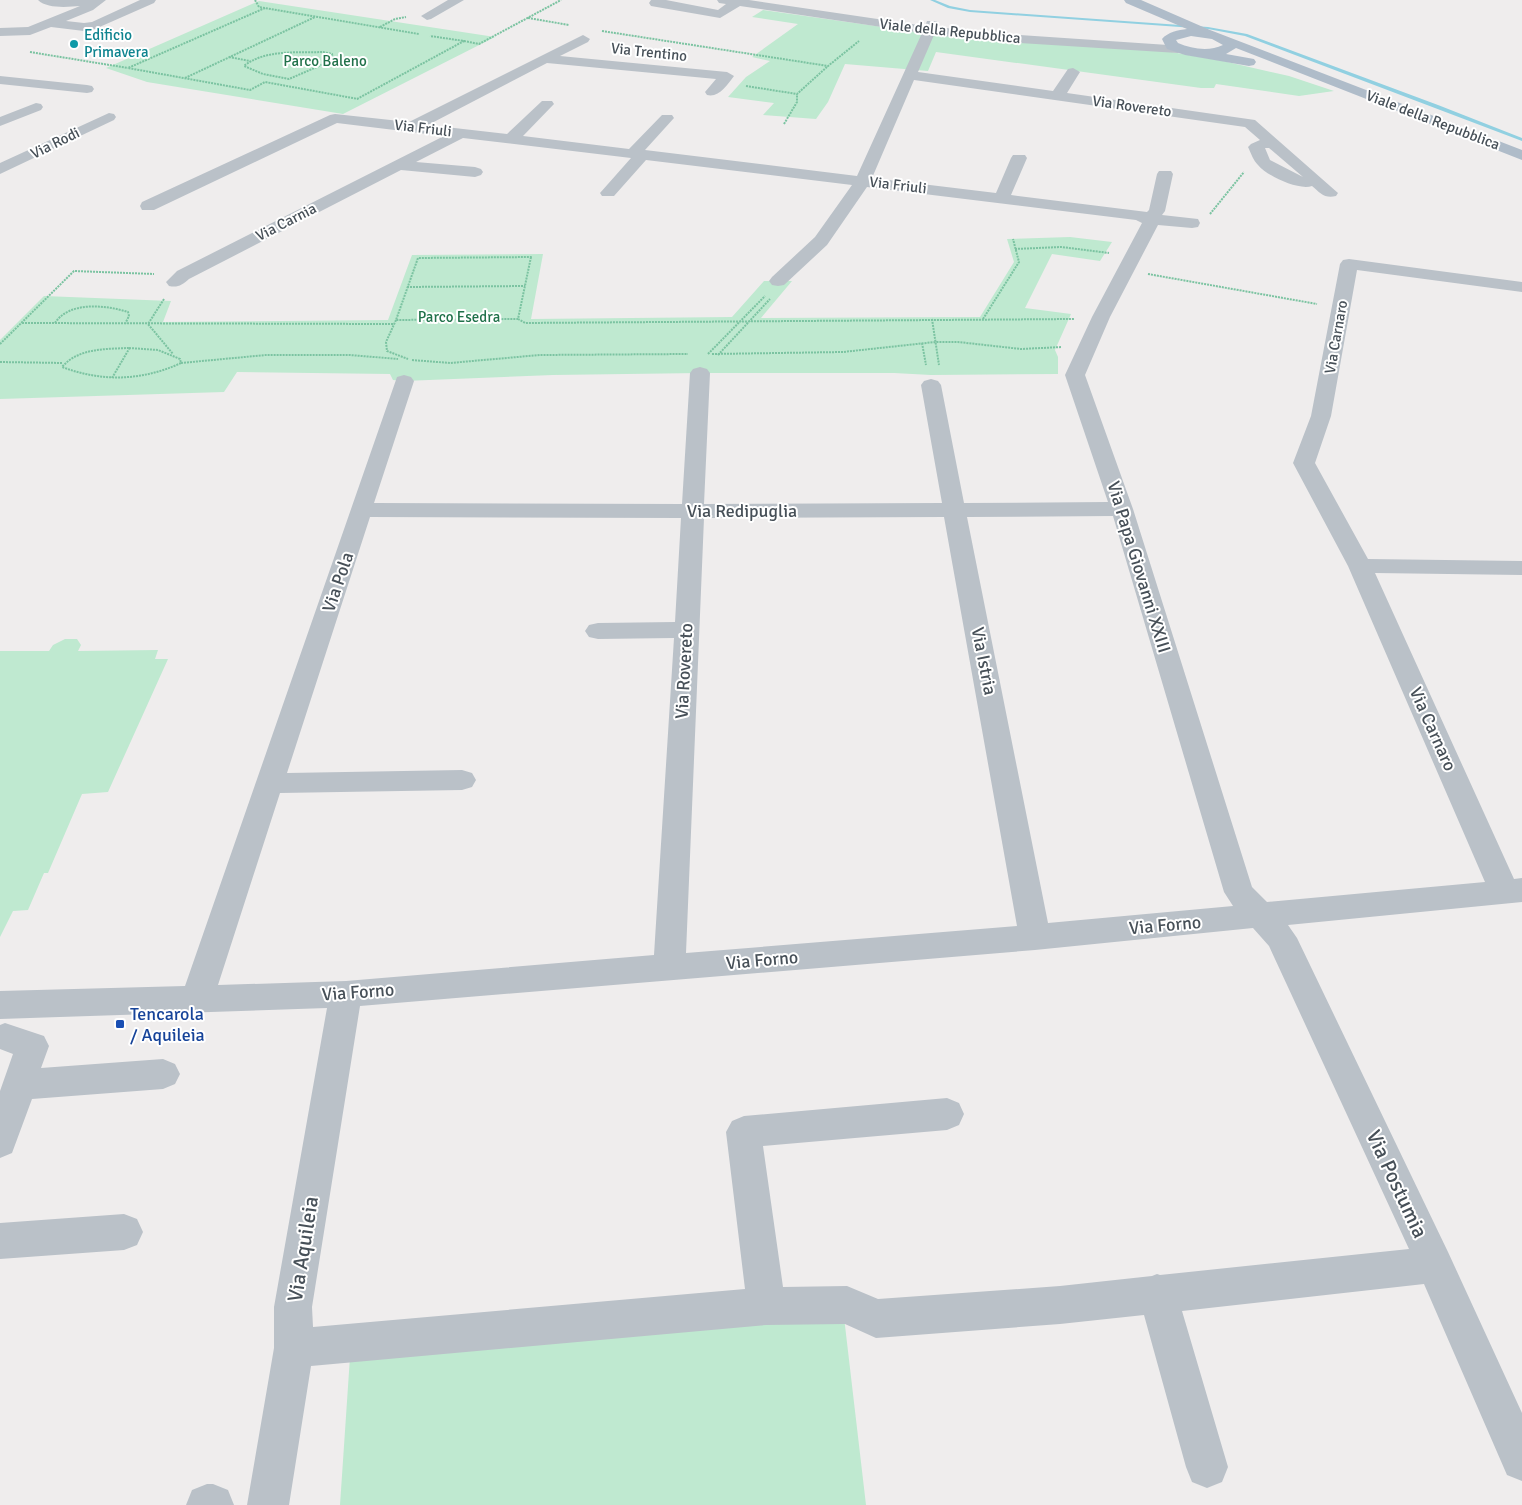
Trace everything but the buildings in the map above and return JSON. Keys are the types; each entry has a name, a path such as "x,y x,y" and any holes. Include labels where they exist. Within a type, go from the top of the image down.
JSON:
{"main road":[{"name":"Viale della Repubblica","path":"1130,0 1156,12 1175,31 1202,53 1259,64 1343,86"},
{"name":"Viale della Repubblica","path":"1175,31 1197,27 1220,38 1522,154"},
{"name":"Viale della Repubblica","path":"1175,31 1198,33 1220,38 1230,47 1226,50 1202,53"}],"street":[{"path":"44,0 66,3 99,0"},
{"path":"0,44 52,21 89,8 99,0"},
{"path":"52,21 84,27 95,25 150,0"},
{"path":"426,16 458,0"},
{"path":"660,0 655,3 720,14 733,3"},
{"name":"Viale della Repubblica","path":"683,0 733,3 930,27"},
{"name":"Viale della Repubblica","path":"765,0 989,37 1175,31"},
{"path":"52,21 67,9 66,3"},
{"path":"778,281 821,241 863,181 930,27"},
{"path":"0,32 30,30"},
{"path":"412,127 584,39"},
{"name":"Via Trentino","path":"546,59 727,76 716,88"},
{"path":"1058,95 1073,72"},
{"name":"Via Rovereto","path":"909,75 1250,123 1330,193"},
{"path":"0,80 87,89"},
{"path":"511,138 547,104"},
{"path":"0,122 36,107"},
{"name":"Via Rodi","path":"0,169 109,117"},
{"path":"148,206 335,118"},
{"name":"Via Friuli","path":"335,118 1002,197 1140,215 1149,221 1192,222"},
{"path":"608,193 667,118"},
{"name":"Via Carnia","path":"179,278 461,133"},
{"path":"1273,143 1261,144 1256,147 1264,163 1293,180 1307,183 1317,182"},
{"path":"1002,197 1019,158"},
{"path":"398,165 475,172"},
{"name":"Via Papa Giovanni XXIII","path":"1165,174 1157,210 1113,263 1086,317 1076,375 1122,509 1239,892 1260,915"},
{"name":"Via Carnaro","path":"1513,891 1360,566 1304,463 1321,416 1349,264 1522,287"},
{"name":"Via Rovereto","path":"669,968 700,359"},
{"name":"Via Pola","path":"197,998 404,381"},
{"name":"Via Istria","path":"931,385 1035,937"},
{"name":"Via Redipuglia","path":"362,510 1122,509"},
{"path":"1360,566 1522,568"},
{"path":"598,631 686,630"},
{"path":"270,783 462,780"},
{"name":"Via Forno","path":"6,1025 197,998 346,994 669,968 1035,937 1513,891"},
{"name":"Via Postumia","path":"1260,915 1281,938 1435,1265 1522,1460"},
{"name":"Via Aquileia","path":"268,1505 294,1348 293,1307 346,994"},
{"path":"0,1142 32,1046 6,1025"},
{"path":"19,1085 163,1074"},
{"path":"766,1306 744,1132 947,1114"},
{"path":"0,1242 124,1232"},
{"path":"294,1348 766,1306 847,1305 876,1319 1060,1305 1157,1293 1435,1265"},
{"path":"1157,1293 1207,1468"},
{"path":"208,1505 213,1504"}],"path":[{"path":"255,0 259,7 479,44 561,0"},
{"path":"128,68 265,8"},
{"path":"379,27 418,14 426,16"},
{"path":"184,78 315,16"},
{"path":"528,18 572,26"},
{"path":"597,30 828,66"},
{"path":"335,118 333,112 464,41"},
{"path":"716,88 797,94 857,41 866,42"},
{"path":"28,52 250,90 265,82 358,99"},
{"path":"229,58 250,61 264,56 323,52 332,54 333,60 289,79 263,74 244,66 250,61"},
{"path":"784,124 797,102 797,94"},
{"path":"1192,222 1198,217 1206,218 1247,170 1268,166"},
{"path":"983,319 1019,262 1013,239"},
{"path":"1015,249 1061,247 1113,263 1207,286 1342,308"},
{"path":"410,360 387,350 386,342 418,258 531,257 518,319"},
{"path":"0,344 74,271 179,278"},
{"path":"778,281 781,287 719,354 700,359 741,321 778,281"},
{"path":"407,288 525,286"},
{"path":"148,324 165,298"},
{"path":"54,324 66,312 101,308 122,309 128,312 129,316 125,324"},
{"path":"22,323 148,324 518,319 525,324 1086,317"},
{"path":"931,385 940,375 932,319"},
{"path":"148,324 175,356"},
{"path":"64,363 62,367 80,375 99,378 133,378 162,371 181,363 275,355 350,355 450,362 540,355 700,359 719,354 843,352 935,342 958,342 1034,350 1065,346"},
{"path":"0,362 64,363 77,356 97,350 129,348 158,350 175,356 180,359 181,363"},
{"path":"112,378 129,348"}],"green space":[{"name":"Parco Baleno","path":"259,1 495,37 343,114 147,82 106,68"},
{"path":"763,10 946,36 1160,50 1223,61 1289,76 1334,91 1299,96 1216,84 1214,88 1201,88 936,52 928,71 845,64 828,102 816,119 763,115 774,103 728,97 746,77 770,61 752,57 798,24 752,17"},
{"name":"Parco Esedra","path":"1070,237 1112,242 1100,261 1052,254 1025,308 1071,314 1055,350 1058,357 1058,374 700,373 553,375 404,381 393,380 390,374 237,372 224,392 0,399 0,340 44,296 171,301 163,322 388,320 412,255 543,254 531,319 732,317 764,281 792,281 761,318 980,317 1014,262 1007,239"},
{"path":"65,639 77,639 81,645 78,651 158,650 155,659 168,659 108,792 82,794 48,873 44,873 28,910 13,911 0,937 0,651 49,651 53,645"},
{"path":"844,1317 866,1505 340,1505 351,1342"}],"waterway":[{"path":"932,0 949,7 970,11 1208,28 1246,35 1522,140"}],"place":[{"name":"Edificio Primavera","path":"74,44"},
{"name":"Tencarola / Aquileia","path":"120,1024"}]}
